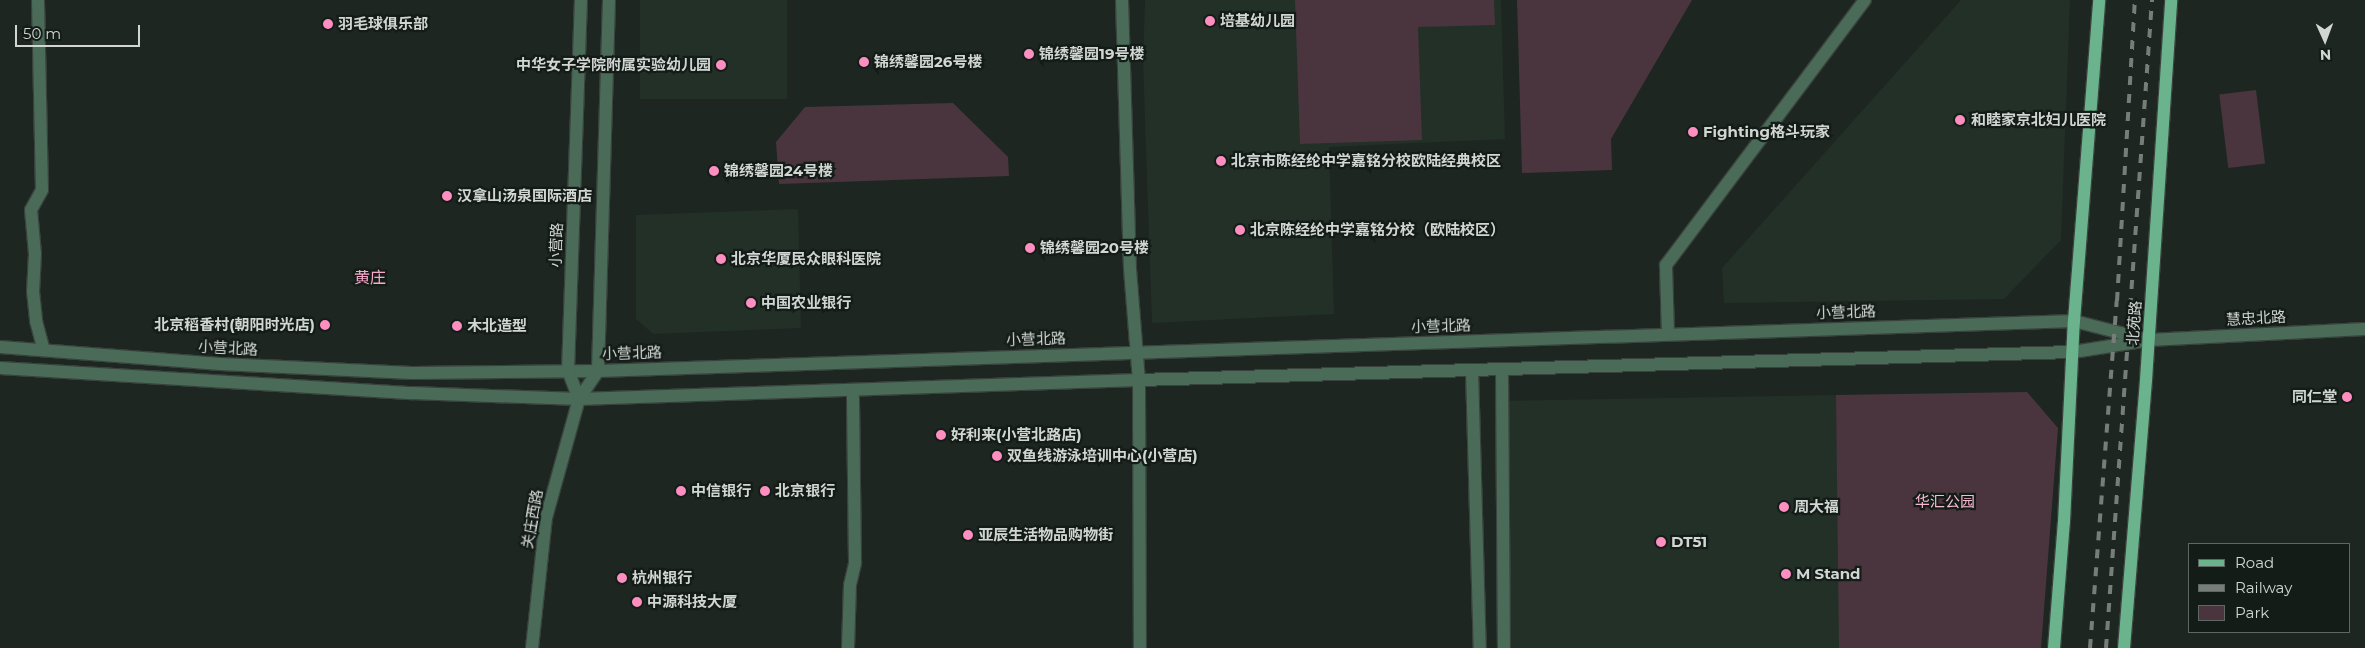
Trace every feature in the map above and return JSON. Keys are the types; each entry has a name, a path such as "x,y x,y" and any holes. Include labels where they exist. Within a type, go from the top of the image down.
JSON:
{"main road":[{"path":"2054,648 2064,522 2074,321 2099,0"},
{"name":"北苑路","path":"2124,648 2149,340 2171,0"}],"street":[{"path":"38,0 42,190 31,210 35,254 33,291 36,321 44,350"},
{"name":"小营路","path":"579,399 568,371 581,0"},
{"path":"598,371 609,0"},
{"path":"1122,0 1130,269 1139,380 1140,648"},
{"path":"1668,334 1666,265 1865,0"},
{"name":"小营北路","path":"0,347 220,364 412,374 598,371 2074,321 2149,340"},
{"name":"慧忠北路","path":"2149,340 2365,329"},
{"path":"0,368 402,393 579,399 2073,352 2149,340"},
{"path":"1502,369 1504,648"},
{"path":"1472,370 1480,648"},
{"name":"关庄西路","path":"532,648 546,518 579,399 598,371"},
{"path":"848,648 850,585 855,563 853,390"}],"shaded area":[{"path":"640,0 787,0 787,99 640,99"},
{"name":"北京陈经纶中学嘉铭分校（欧陆校区）","path":"1145,0 1501,0 1505,139 1329,147 1334,314 1152,323 1143,61"},
{"name":"和睦家京北妇儿医院","path":"1961,0 2070,0 2061,240 2004,299 1724,303 1722,268"},
{"path":"798,209 801,328 653,334 636,319 636,215"},
{"name":"DT51","path":"1836,395 1840,648 1501,648 1497,401"}],"green space":[{"path":"1295,0 1494,0 1495,25 1418,27 1422,140 1300,144"},
{"path":"1517,0 1692,0 1611,139 1612,170 1522,173"},
{"path":"2256,90 2265,163 2228,168 2219,95"},
{"path":"953,103 1008,157 1009,176 779,184 776,142 805,107"},
{"name":"华汇公园","path":"2027,392 2058,428 2041,648 1839,648 1836,395"}],"railway":[{"path":"2090,648 2117,301 2135,0"},
{"path":"2106,648 2152,0"}],"place":[{"name":"培基幼儿园","path":"1210,21"},
{"name":"羽毛球俱乐部","path":"328,24"},
{"name":"锦绣馨园19号楼","path":"1029,54"},
{"name":"锦绣馨园26号楼","path":"864,62"},
{"name":"中华女子学院附属实验幼儿园","path":"721,65"},
{"name":"和睦家京北妇儿医院","path":"1960,120"},
{"name":"Fighting格斗玩家","path":"1693,132"},
{"name":"北京市陈经纶中学嘉铭分校欧陆经典校区","path":"1221,161"},
{"name":"锦绣馨园24号楼","path":"714,171"},
{"name":"汉拿山汤泉国际酒店","path":"447,196"},
{"name":"北京陈经纶中学嘉铭分校（欧陆校区）","path":"1240,230"},
{"name":"锦绣馨园20号楼","path":"1030,248"},
{"name":"北京华厦民众眼科医院","path":"721,259"},
{"name":"中国农业银行","path":"751,303"},
{"name":"北京稻香村(朝阳时光店)","path":"325,325"},
{"name":"木北造型","path":"457,326"},
{"name":"同仁堂","path":"2347,397"},
{"name":"好利来(小营北路店)","path":"941,435"},
{"name":"双鱼线游泳培训中心(小营店)","path":"997,456"},
{"name":"中信银行","path":"681,491"},
{"name":"北京银行","path":"765,491"},
{"name":"周大福","path":"1784,507"},
{"name":"亚辰生活物品购物街","path":"968,535"},
{"name":"DT51","path":"1661,542"},
{"name":"M Stand","path":"1786,574"},
{"name":"杭州银行","path":"622,578"},
{"name":"中源科技大厦","path":"637,602"}],"district":[{"name":"黄庄","path":"370,278"}]}
